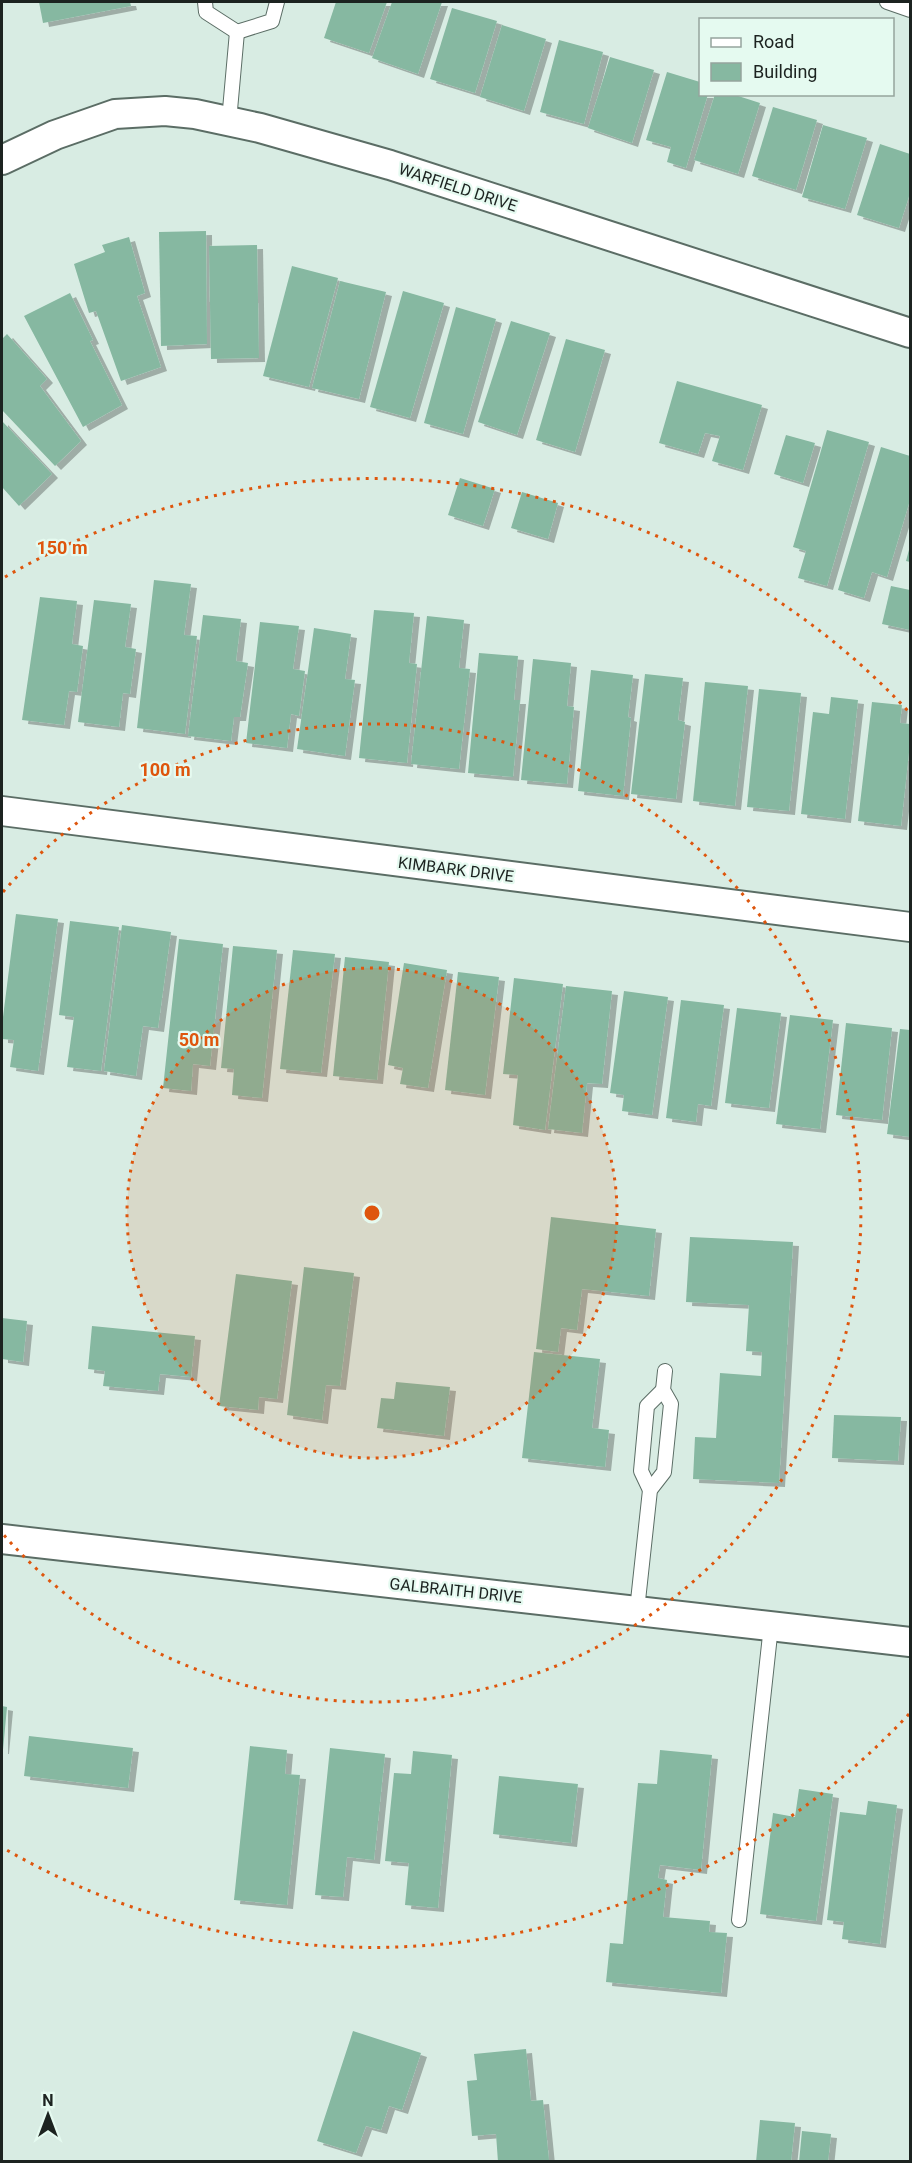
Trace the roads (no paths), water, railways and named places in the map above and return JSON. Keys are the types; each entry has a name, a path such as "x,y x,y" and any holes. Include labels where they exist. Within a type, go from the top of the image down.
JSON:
{"street":[{"name":"WARFIELD DRIVE","path":"2,160 55,135 115,114 165,111 195,114 229,121 390,165 910,333"},
{"name":"KIMBARK DRIVE","path":"2,811 910,927"},
{"name":"GALBRAITH DRIVE","path":"2,1539 910,1642"}],"lane":[{"path":"206,2 206,12 237,32"},
{"path":"237,32 272,21 277,2"},
{"path":"887,2 910,10"},
{"path":"229,121 237,32"},
{"path":"650,1490 664,1472 671,1404 663,1390 665,1371"},
{"path":"637,1610 650,1490 641,1471 647,1406 663,1390"},
{"path":"739,1920 771,1626"}]}
